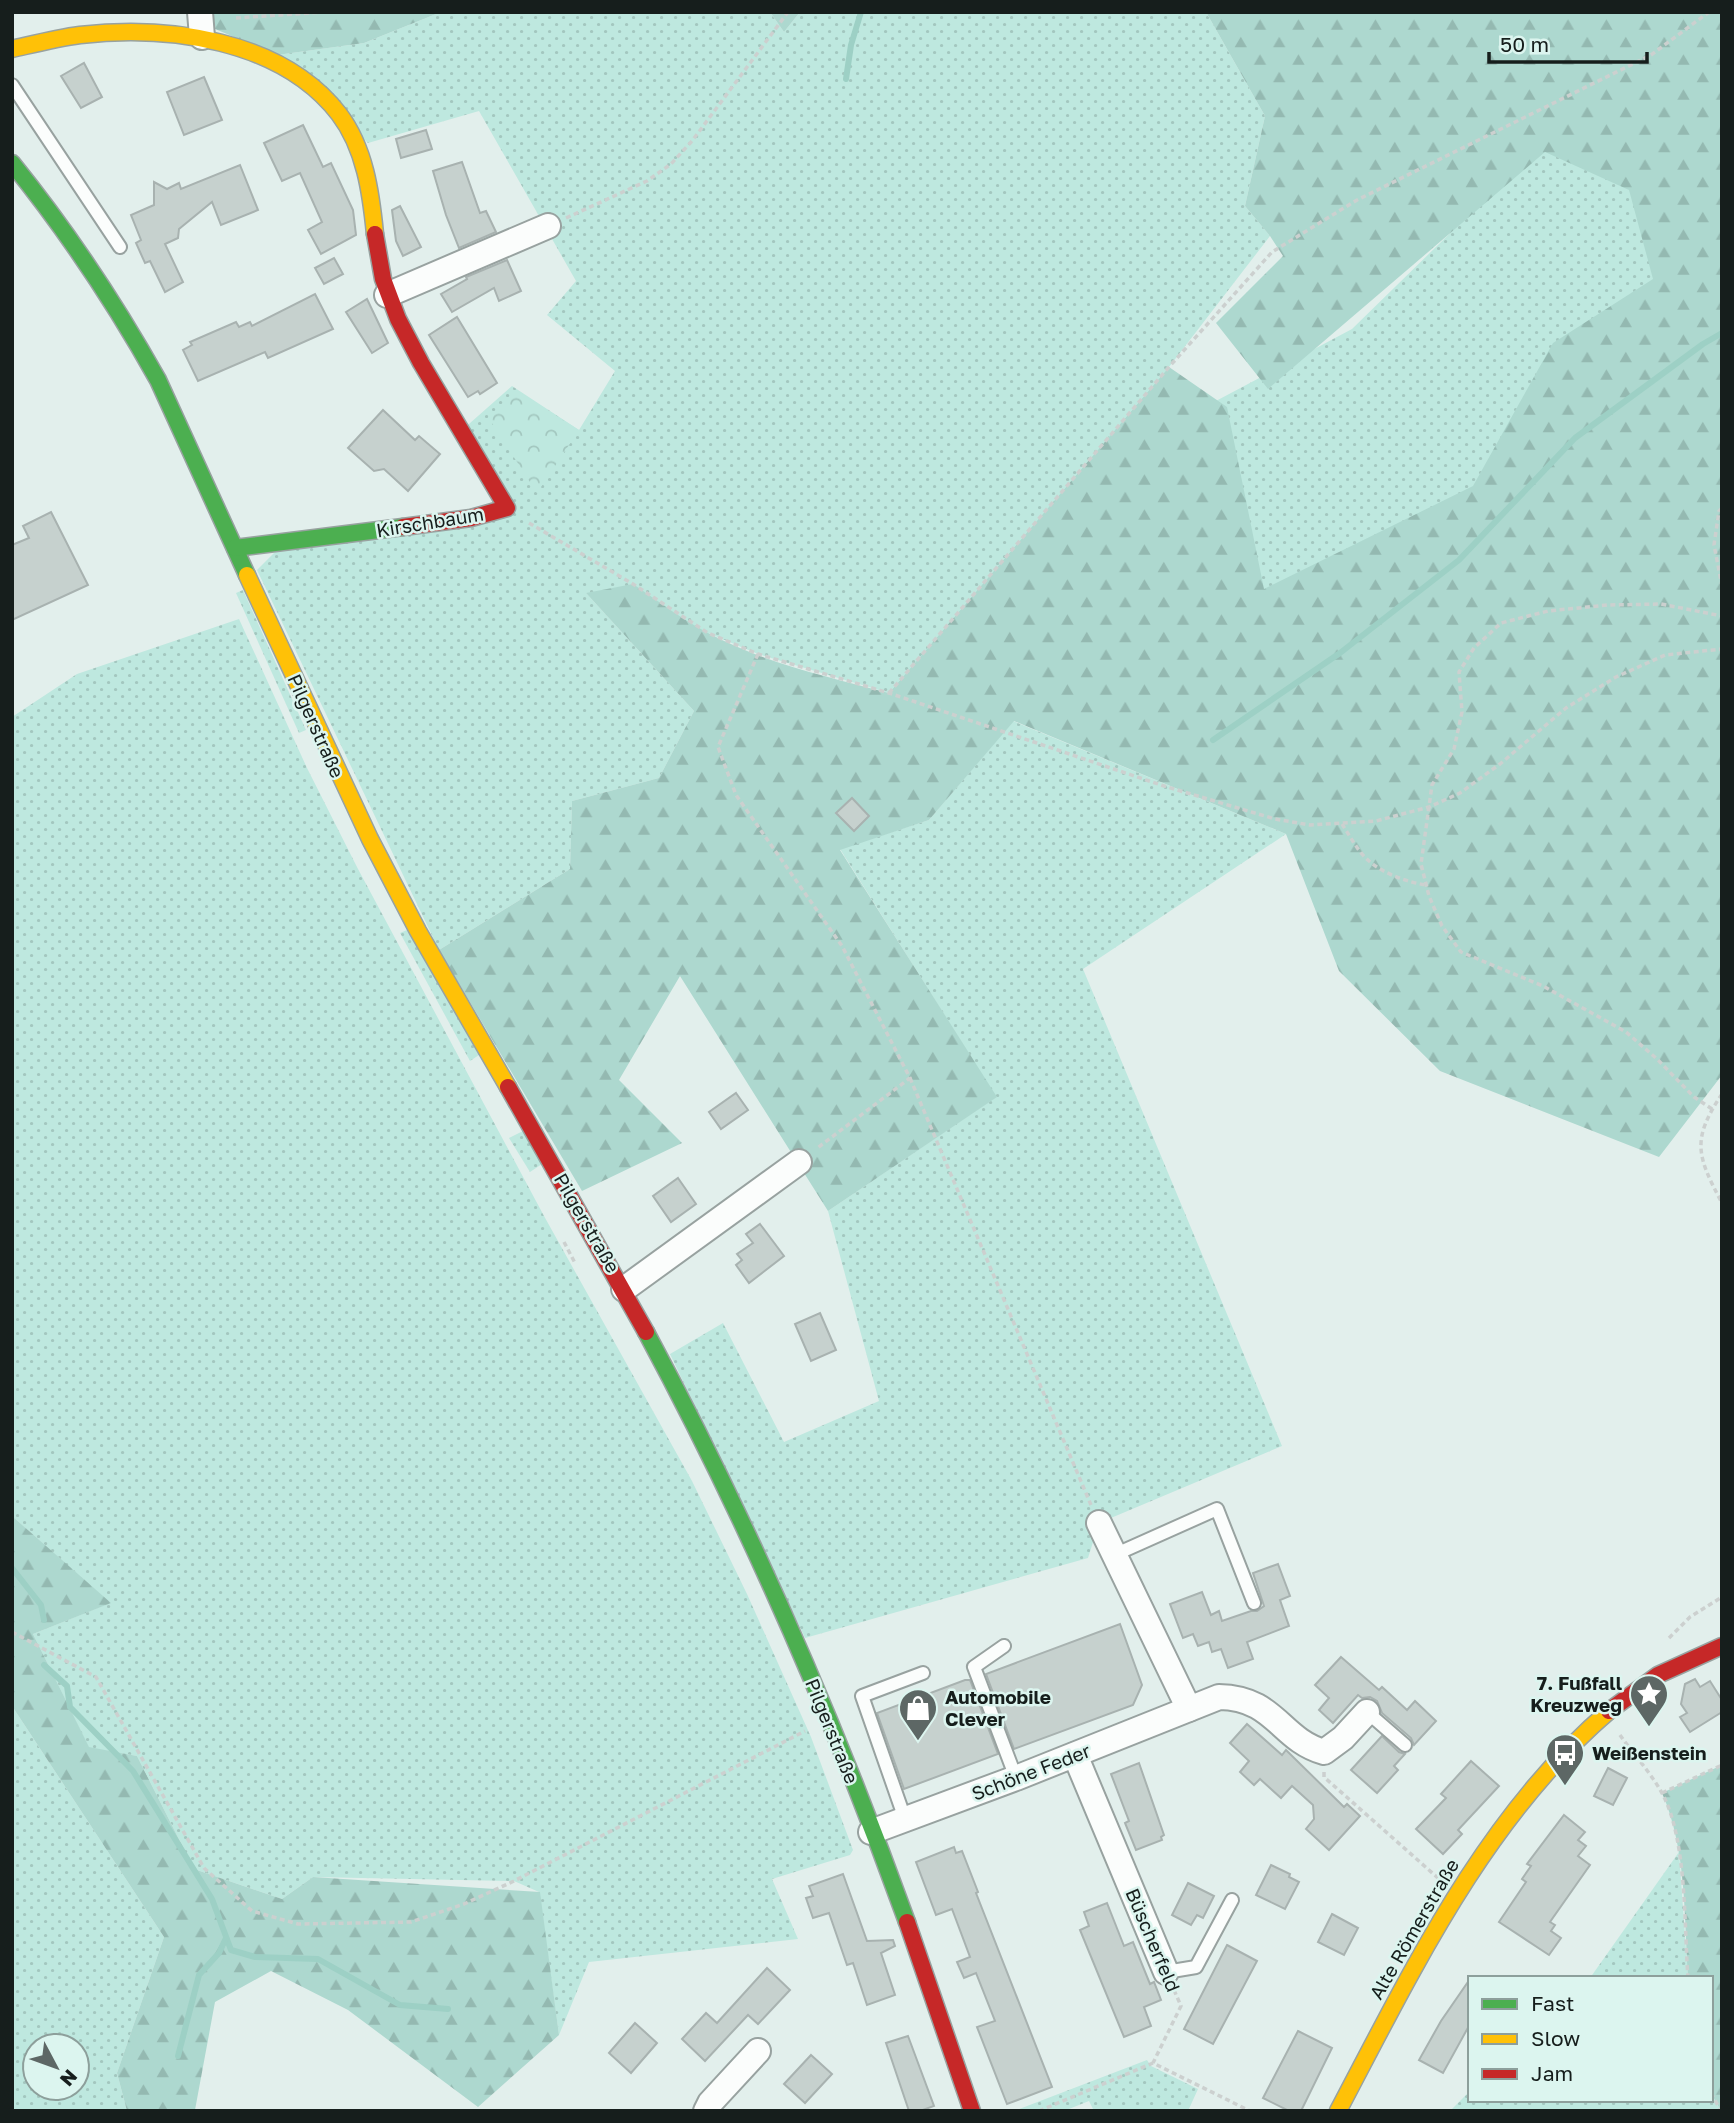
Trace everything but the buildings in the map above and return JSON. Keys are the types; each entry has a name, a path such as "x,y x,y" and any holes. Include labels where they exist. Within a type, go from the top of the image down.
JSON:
{"main road":[{"name":"Kirschbaum","path":"12,49 79,35 169,33 202,37 270,61 319,93 337,111 346,125 361,159 369,190 376,254 387,295 407,338 507,508 471,518 235,548"},
{"name":"Pilgerstraße","path":"12,163 51,210 93,270 158,380 340,780 383,867 624,1289 739,1516 795,1639 871,1832 972,2111"},
{"path":"1604,1714 1651,1679 1722,1646"},
{"name":"Alte Römerstraße","path":"1338,2111 1455,1893 1507,1820 1541,1779 1604,1714"}],"street":[{"path":"200,12 202,37"},
{"path":"387,295 548,226"},
{"name":"Pilgerstraße","path":"624,1289 799,1162"},
{"path":"1099,1524 1189,1709"},
{"name":"Schöne Feder","path":"871,1832 1219,1697 1239,1697 1263,1709 1307,1747 1324,1752"},
{"path":"1324,1752 1343,1738 1367,1712"},
{"name":"Büscherfeld","path":"1075,1755 1166,1972"},
{"path":"706,2111 710,2103 758,2050"}],"lane":[{"path":"12,85 120,247"},
{"path":"1114,1555 1217,1509 1254,1603"},
{"path":"1004,1646 974,1667 1016,1778"},
{"path":"905,1819 862,1696 923,1673"},
{"path":"1367,1712 1405,1745"},
{"path":"1166,1972 1196,1967 1232,1900"}],"path":[{"path":"235,18 325,12"},
{"path":"548,226 647,181 671,164 692,141 788,12"},
{"path":"889,694 1169,367 1272,252 1357,200 1651,55 1709,12"},
{"path":"507,508 708,633 758,654 889,694 1164,786 1275,819 1310,825 1376,821 1430,807 1460,793 1500,764 1566,708 1616,677 1665,655 1722,649"},
{"path":"1722,508 1719,511 1714,545 1722,586"},
{"path":"1712,1109 1694,1097 1626,1032 1543,986 1461,952 1442,926 1421,864 1432,785 1454,749 1462,712 1459,672 1474,648 1501,623 1548,611 1608,605 1661,604 1722,616"},
{"path":"758,654 718,747 736,795 842,946 911,1078 1099,1524"},
{"path":"1342,824 1369,861 1392,875 1426,885"},
{"path":"799,1162 911,1078"},
{"path":"1722,1094 1702,1129 1700,1154 1722,1203"},
{"path":"12,1632 96,1678 204,1868 252,1911 298,1924 411,1922 464,1905 809,1729"},
{"path":"1604,1714 1662,1793 1668,1807 1679,1852 1688,1976"},
{"path":"1324,1752 1324,1777 1427,1868"},
{"path":"1662,1793 1722,1765"},
{"name":"Büscherfeld","path":"1153,2063 1181,2006 1166,1972"},
{"path":"1039,2111 1153,2063 1250,2111"}],"green space":[{"path":"207,12 441,12 364,43 277,55 208,26"},
{"path":"441,12 770,12 784,32 800,12 1206,12 1265,116 1245,206 1270,236 1169,367 889,693 758,654 708,633 586,593 694,711 659,778 572,801 570,869 439,950 257,570 276,551 506,508 461,431 512,386 579,430 615,371 547,315 576,281 479,111 368,143 277,55 364,43"},
{"path":"770,12 800,12 784,32"},
{"path":"1206,12 1722,12 1722,1075 1659,1157 1440,1071 1339,971 1286,834 1014,721 929,820 840,850 997,1097 828,1211 680,976 619,1080 682,1143 582,1191 439,950 570,869 572,801 659,778 694,711 586,593 633,584 690,623 731,644 798,668 889,693 1169,367 1227,407 1264,589 1473,486 1553,343 1653,279 1629,190 1545,152 1268,389 1216,323 1283,256 1245,206 1265,116"},
{"path":"1569,117 1705,246 1526,480 1262,602 1214,402 1352,329"},
{"path":"518,391 579,430 537,493 488,417"},
{"path":"243,590 306,730 299,733 236,593"},
{"path":"239,619 307,768 358,869 544,1216 692,1481 747,1594 811,1737 853,1850 850,1855 772,1879 798,1939 589,1962 559,2035 539,1892 514,1881 313,1877 282,1899 194,1869 137,1756 89,1748 33,1634 110,1603 12,1516 12,717 77,674"},
{"path":"1013,721 1286,834 1083,969 1282,1446 1099,1523 1088,1558 805,1638 670,1354 723,1323 784,1442 879,1401 828,1211 996,1097 840,849 929,820"},
{"path":"407,930 479,1055 470,1061 400,933"},
{"path":"523,1131 542,1164 530,1172 509,1138"},
{"path":"12,1516 111,1603 33,1634 89,1747 137,1756 194,1869 282,1899 313,1877 540,1892 559,2035 478,2107 348,2010 271,1971 215,2002 195,2110 127,2111 117,2073 164,1937 12,1706"},
{"path":"12,1706 164,1937 117,2073 127,2111 12,2111"},
{"path":"1722,1765 1722,2111 1713,2097 1713,1976 1688,1976 1680,1860 1676,1837 1662,1793"},
{"path":"1679,1852 1688,1976 1591,1976"},
{"path":"1147,2060 1151,2066 1198,2089 1188,2111 1094,2111 1089,2101 1064,2111 1014,2111"},
{"path":"1468,2093 1468,2102 1713,2102 1713,2097 1721,2111 1450,2111"}],"waterway":[{"path":"846,79 851,45 861,12"},
{"path":"1213,740 1340,653 1459,560 1575,438 1722,333"},
{"path":"12,1568 41,1605 44,1620"},
{"path":"44,1665 67,1686 70,1707 133,1771 212,1899 231,1950 255,1957 318,1959 400,2005 448,2009"},
{"path":"178,2056 199,1975 219,1953 226,1938"}],"traffic: fast":[{"path":"12,163 90,268 158,380 247,575"},
{"path":"235,548 403,527"},
{"path":"646,1332 720,1476 787,1622 850,1771 907,1922"}],"traffic: slow":[{"path":"12,49 54,39 114,32 185,36 255,53 286,69 315,89 348,127 365,171 375,234"},
{"path":"247,575 370,839 418,931 508,1087"},
{"path":"1338,2111 1424,1950 1489,1847 1525,1798 1565,1753 1609,1711"}],"traffic: jam":[{"path":"375,234 383,279 398,319 507,508 471,518 403,527"},
{"path":"508,1087 646,1332"},
{"path":"1609,1711 1658,1675 1722,1646"},
{"path":"907,1922 972,2111"}],"place":[{"name":"7. Fußfall Kreuzweg","path":"1649,1728"},
{"name":"Automobile Clever","path":"918,1742"},
{"name":"Weißenstein","path":"1565,1787"}]}
